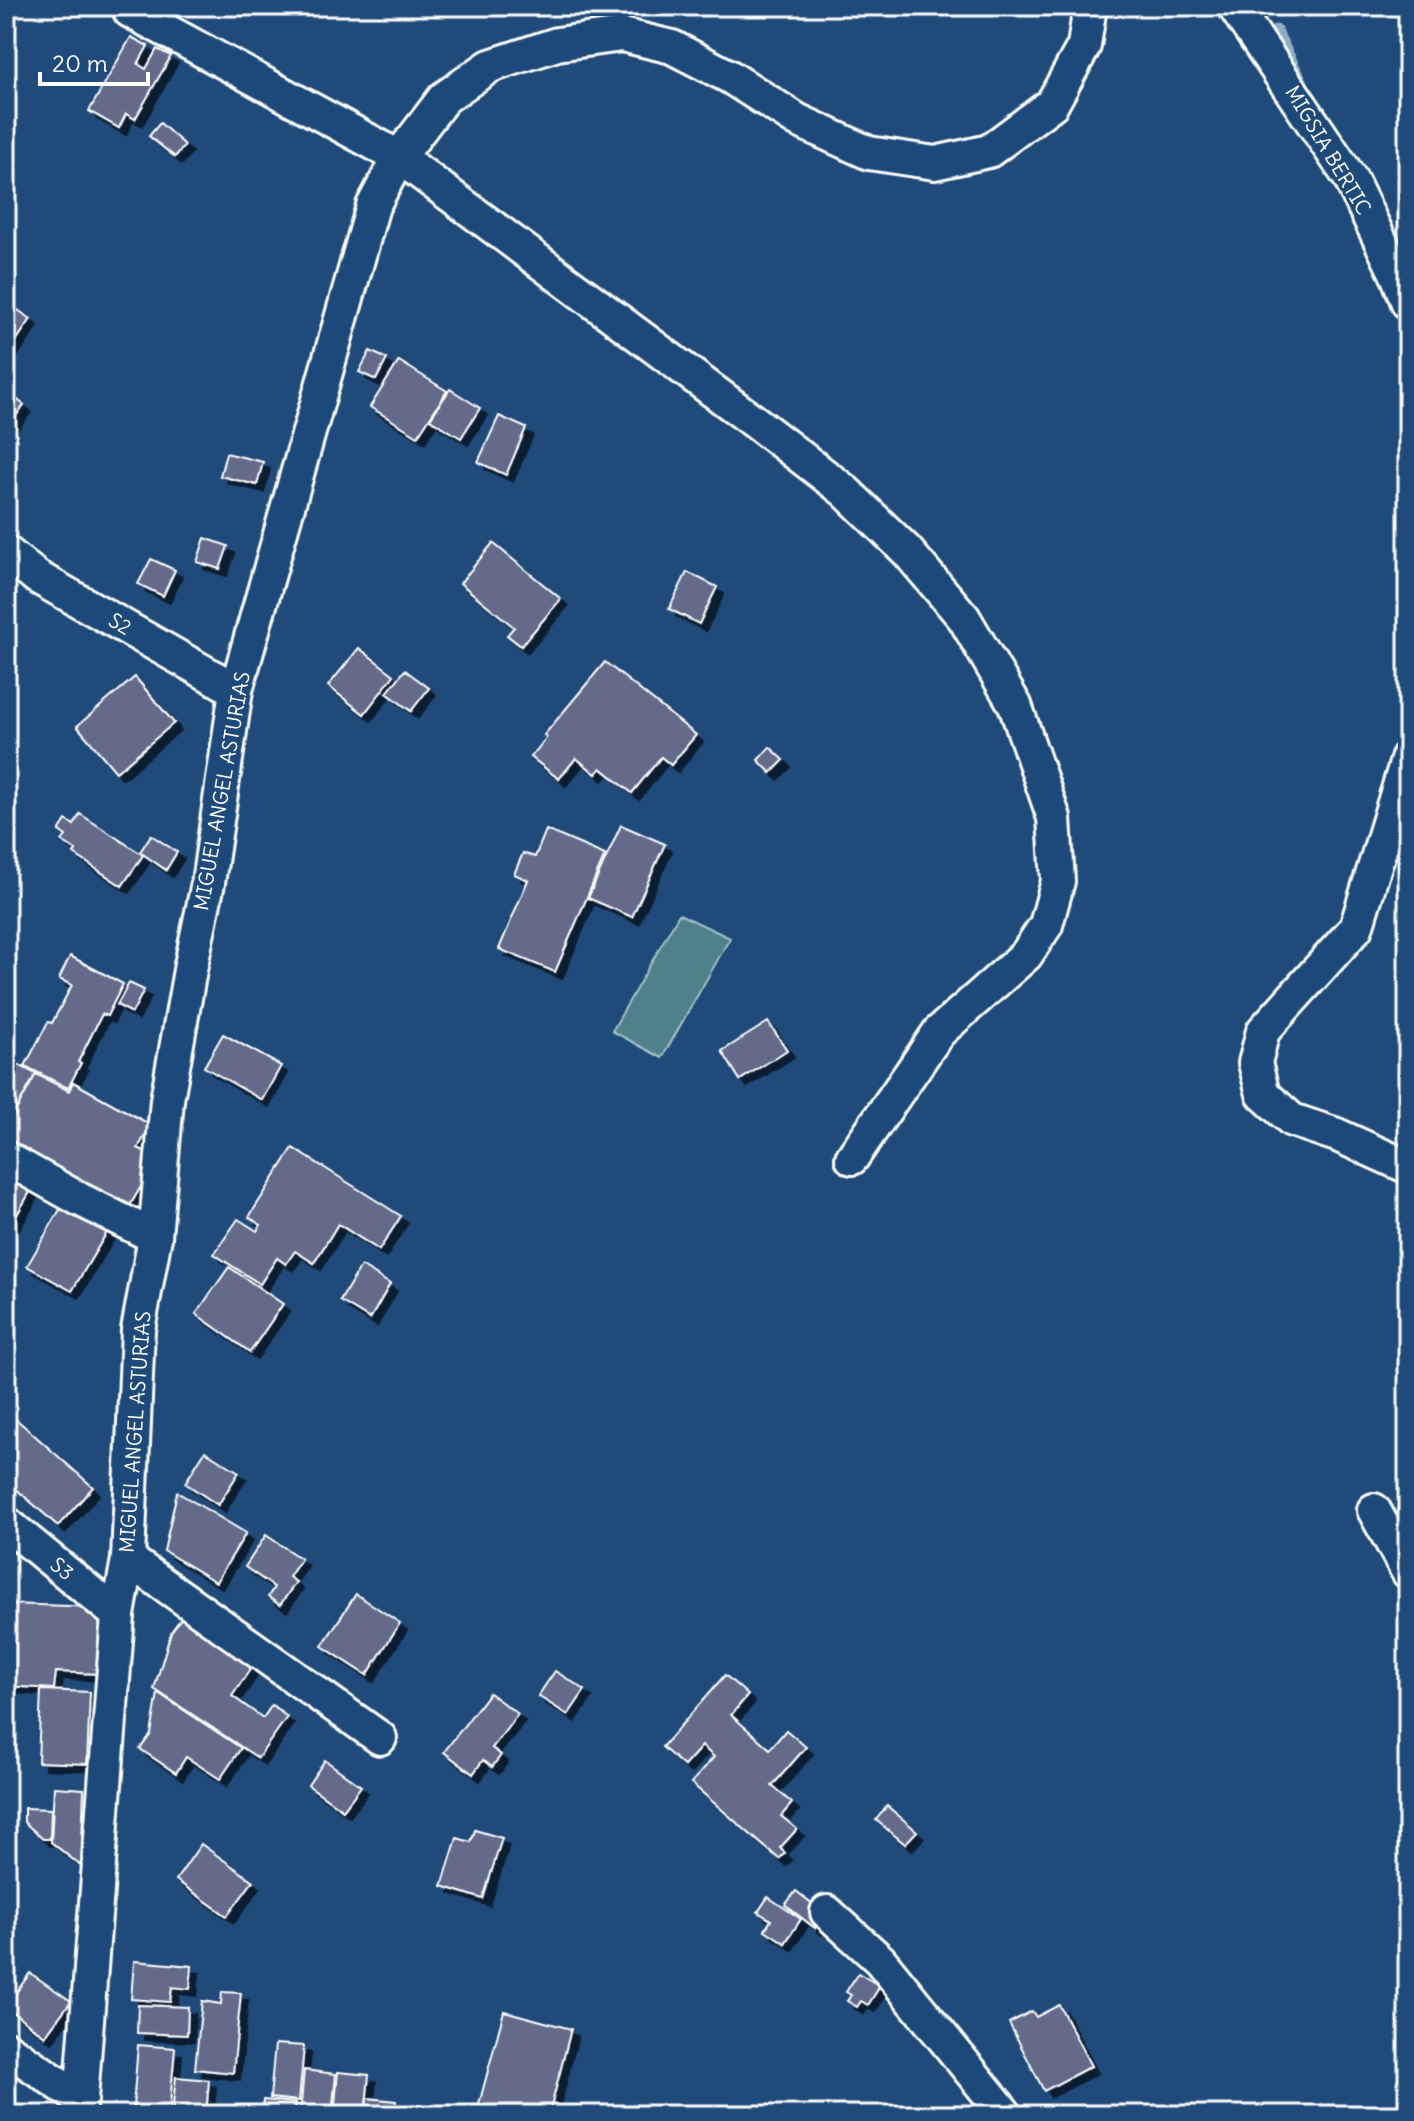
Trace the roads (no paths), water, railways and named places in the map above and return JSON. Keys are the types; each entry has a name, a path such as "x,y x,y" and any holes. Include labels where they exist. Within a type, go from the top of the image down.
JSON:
{"street":[{"name":"MIGUEL ANGEL ASTURIAS","path":"79,2107 118,1615 128,1559 138,1330 155,1237 167,1100 208,883 236,690 373,206 399,157 444,98 490,66 557,44 622,35 672,47 730,77 797,120 869,153 935,163 989,151 1052,104 1084,46 1090,6"},
{"name":"MIGSIA BERTIC","path":"1234,6 1350,178 1408,303"},
{"path":"130,11 399,157 845,491 907,551 964,618 1015,705 1054,818 1058,881 1046,925 1026,955 939,1032 852,1158"},
{"name":"S2","path":"6,552 37,577 236,690"},
{"path":"1408,757 1356,928 1263,1031 1255,1063 1263,1094 1292,1120 1337,1135 1408,1167"},
{"path":"6,1158 155,1237"},
{"path":"1374,1510 1408,1572"},
{"name":"S3","path":"6,1523 118,1615"},
{"path":"128,1559 380,1738"},
{"path":"827,1912 880,1960 1006,2115"},
{"path":"6,2048 79,2107"}],"waterway":[{"path":"1276,30 1303,83"}]}
